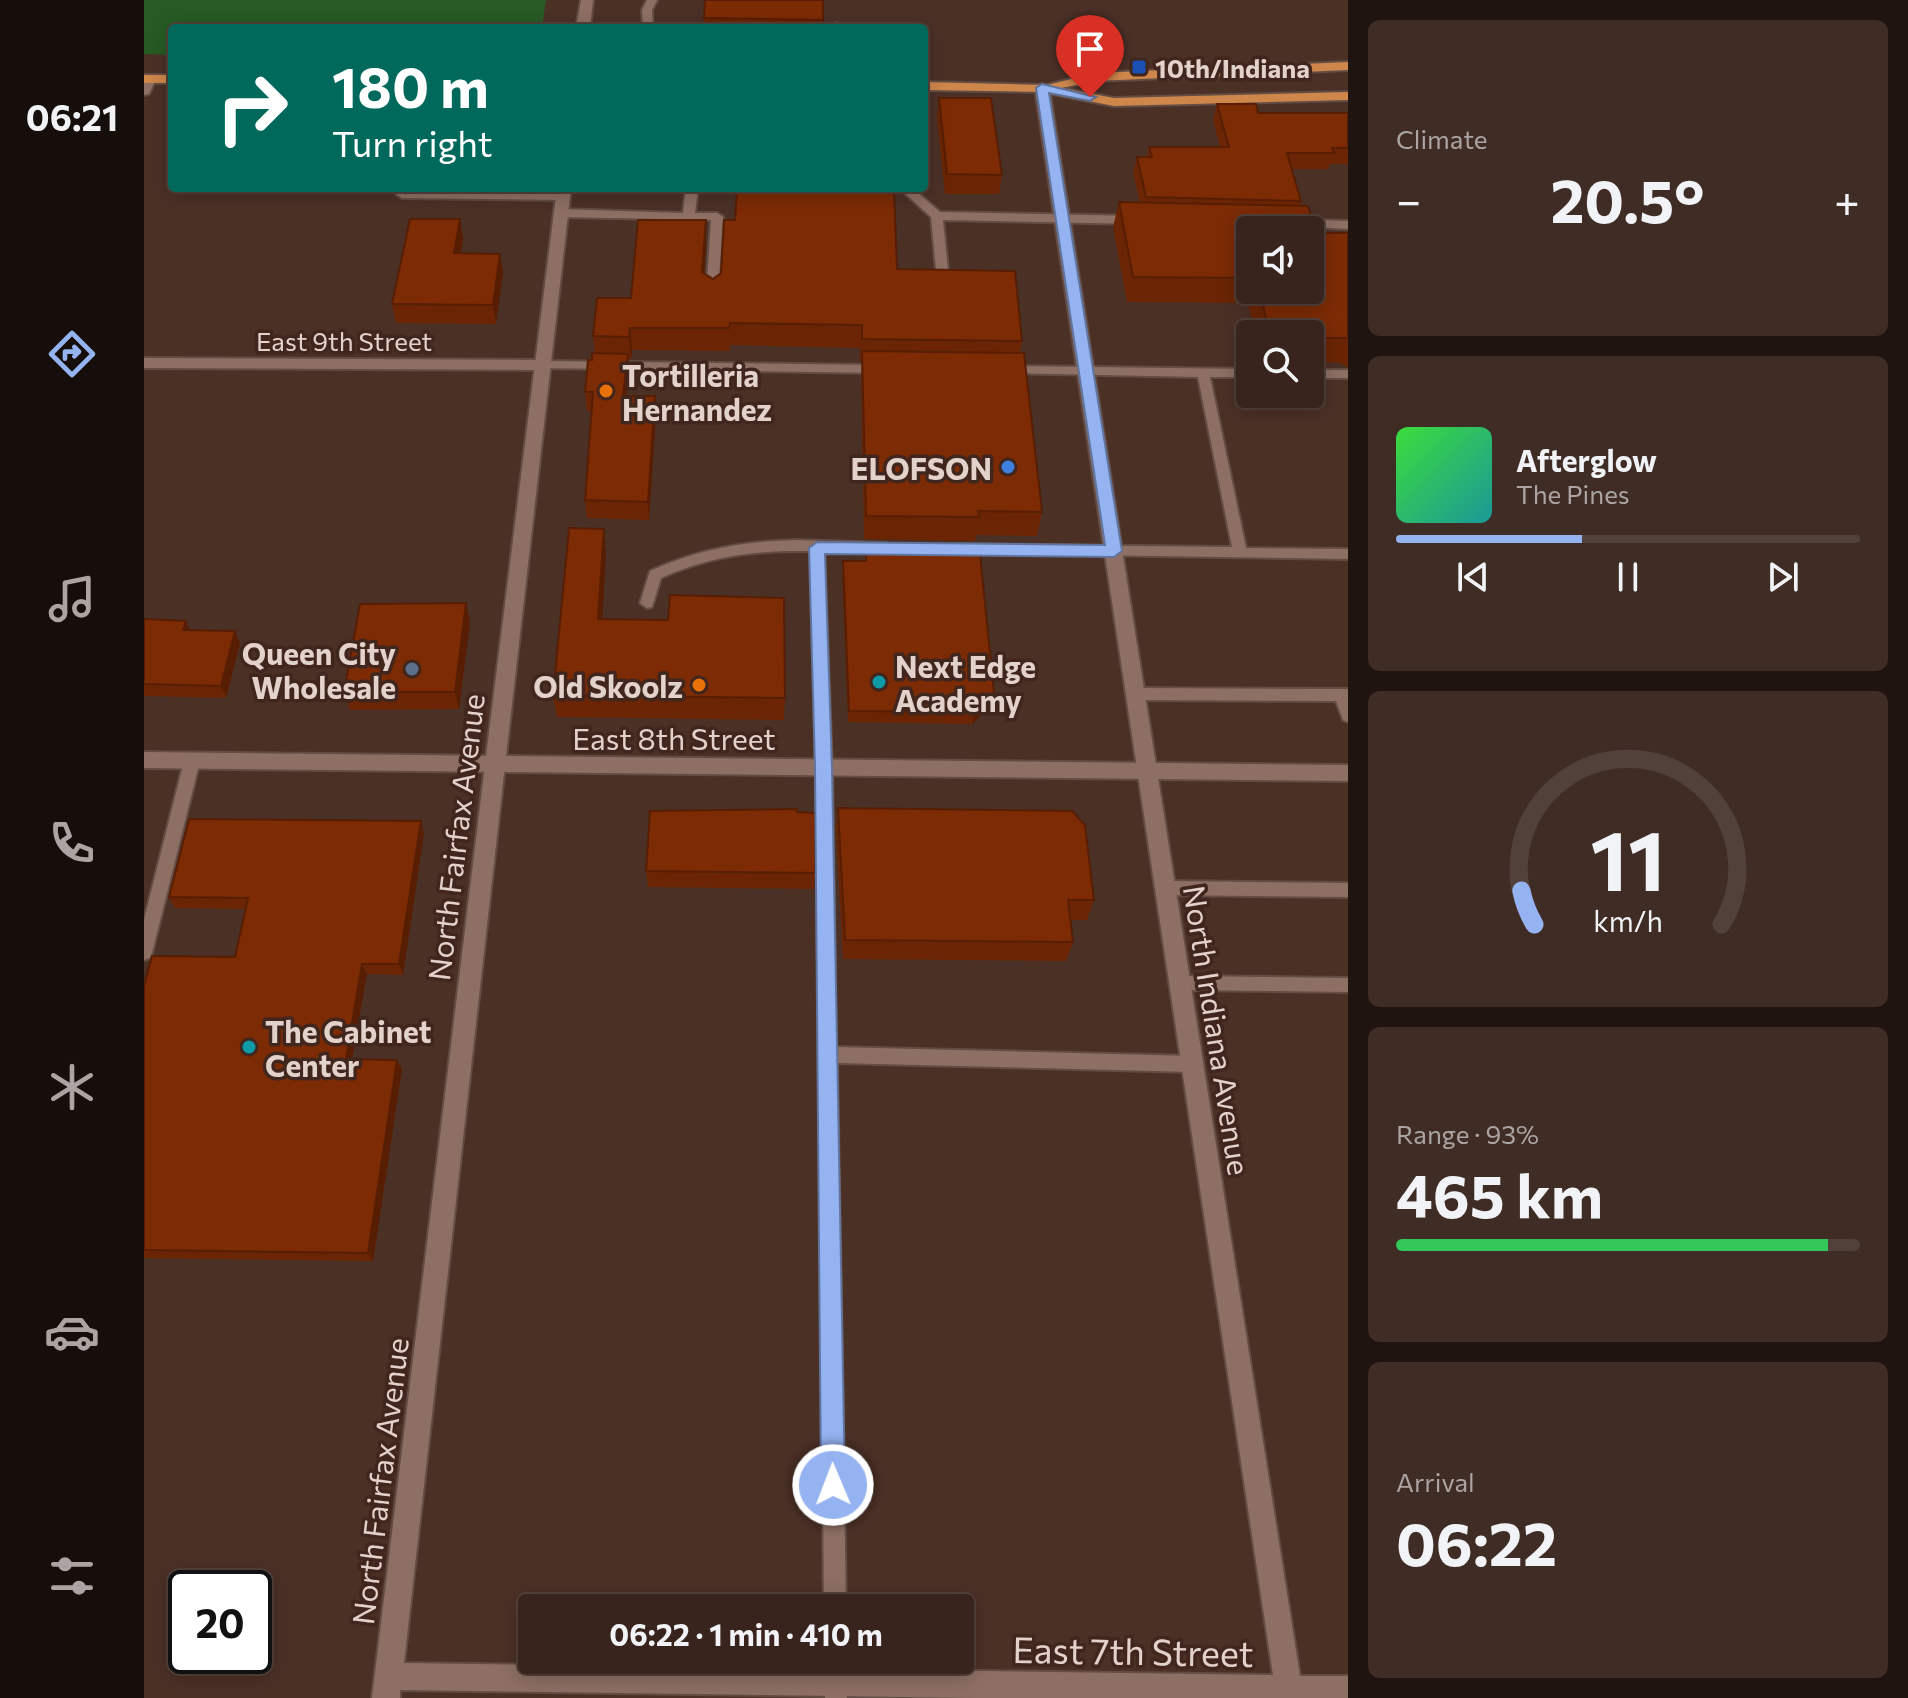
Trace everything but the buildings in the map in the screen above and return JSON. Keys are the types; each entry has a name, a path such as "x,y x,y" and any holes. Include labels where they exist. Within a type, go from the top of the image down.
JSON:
{"main road":[{"path":"1042,88 1096,77 1348,66"},
{"path":"146,83 168,80"},
{"path":"928,86 1042,88 1114,102 1348,96"}],"street":[{"path":"584,24 587,0"},
{"name":"North Indiana Avenue","path":"1042,88 1289,1694"},
{"name":"North Fairfax Avenue","path":"387,1687 564,192"},
{"name":"East 9th Street","path":"144,363 543,365"},
{"name":"East 8th Street","path":"144,760 1348,773"},
{"name":"East 7th Street","path":"387,1687 836,1679 1289,1694 1348,1690"}],"lane":[{"path":"648,24 647,10 652,0"},
{"path":"403,192 564,192"},
{"path":"689,216 692,192"},
{"path":"910,192 937,216 1158,220"},
{"path":"561,213 717,217 712,295"},
{"path":"937,216 943,280"},
{"path":"1324,224 1348,225"},
{"path":"543,365 894,369"},
{"path":"990,370 1236,373"},
{"path":"1203,372 1240,553"},
{"path":"1324,374 1348,374"},
{"path":"647,603 655,575 682,560 716,550 741,547 895,549"},
{"path":"817,548 824,768 835,1594"},
{"path":"942,549 1348,554"},
{"path":"1136,694 1345,695 1348,716"},
{"path":"144,953 192,761"},
{"path":"1165,888 1348,890"},
{"path":"1180,983 1348,985"},
{"path":"827,1055 1193,1064"}],"green space":[{"path":"144,0 546,0 543,24 168,24 168,55 144,54"}],"place":[{"name":"10th/Indiana","path":"1139,67"},
{"name":"Tortilleria Hernandez","path":"606,391"},
{"name":"ELOFSON","path":"1008,467"},
{"name":"Queen City Wholesale","path":"412,669"},
{"name":"Next Edge Academy","path":"879,682"},
{"name":"Old Skoolz","path":"699,685"},
{"name":"The Cabinet Center","path":"249,1047"}],"route":[{"path":"833,1485 824,768 817,548 1114,551 1042,88 1090,97"}]}
